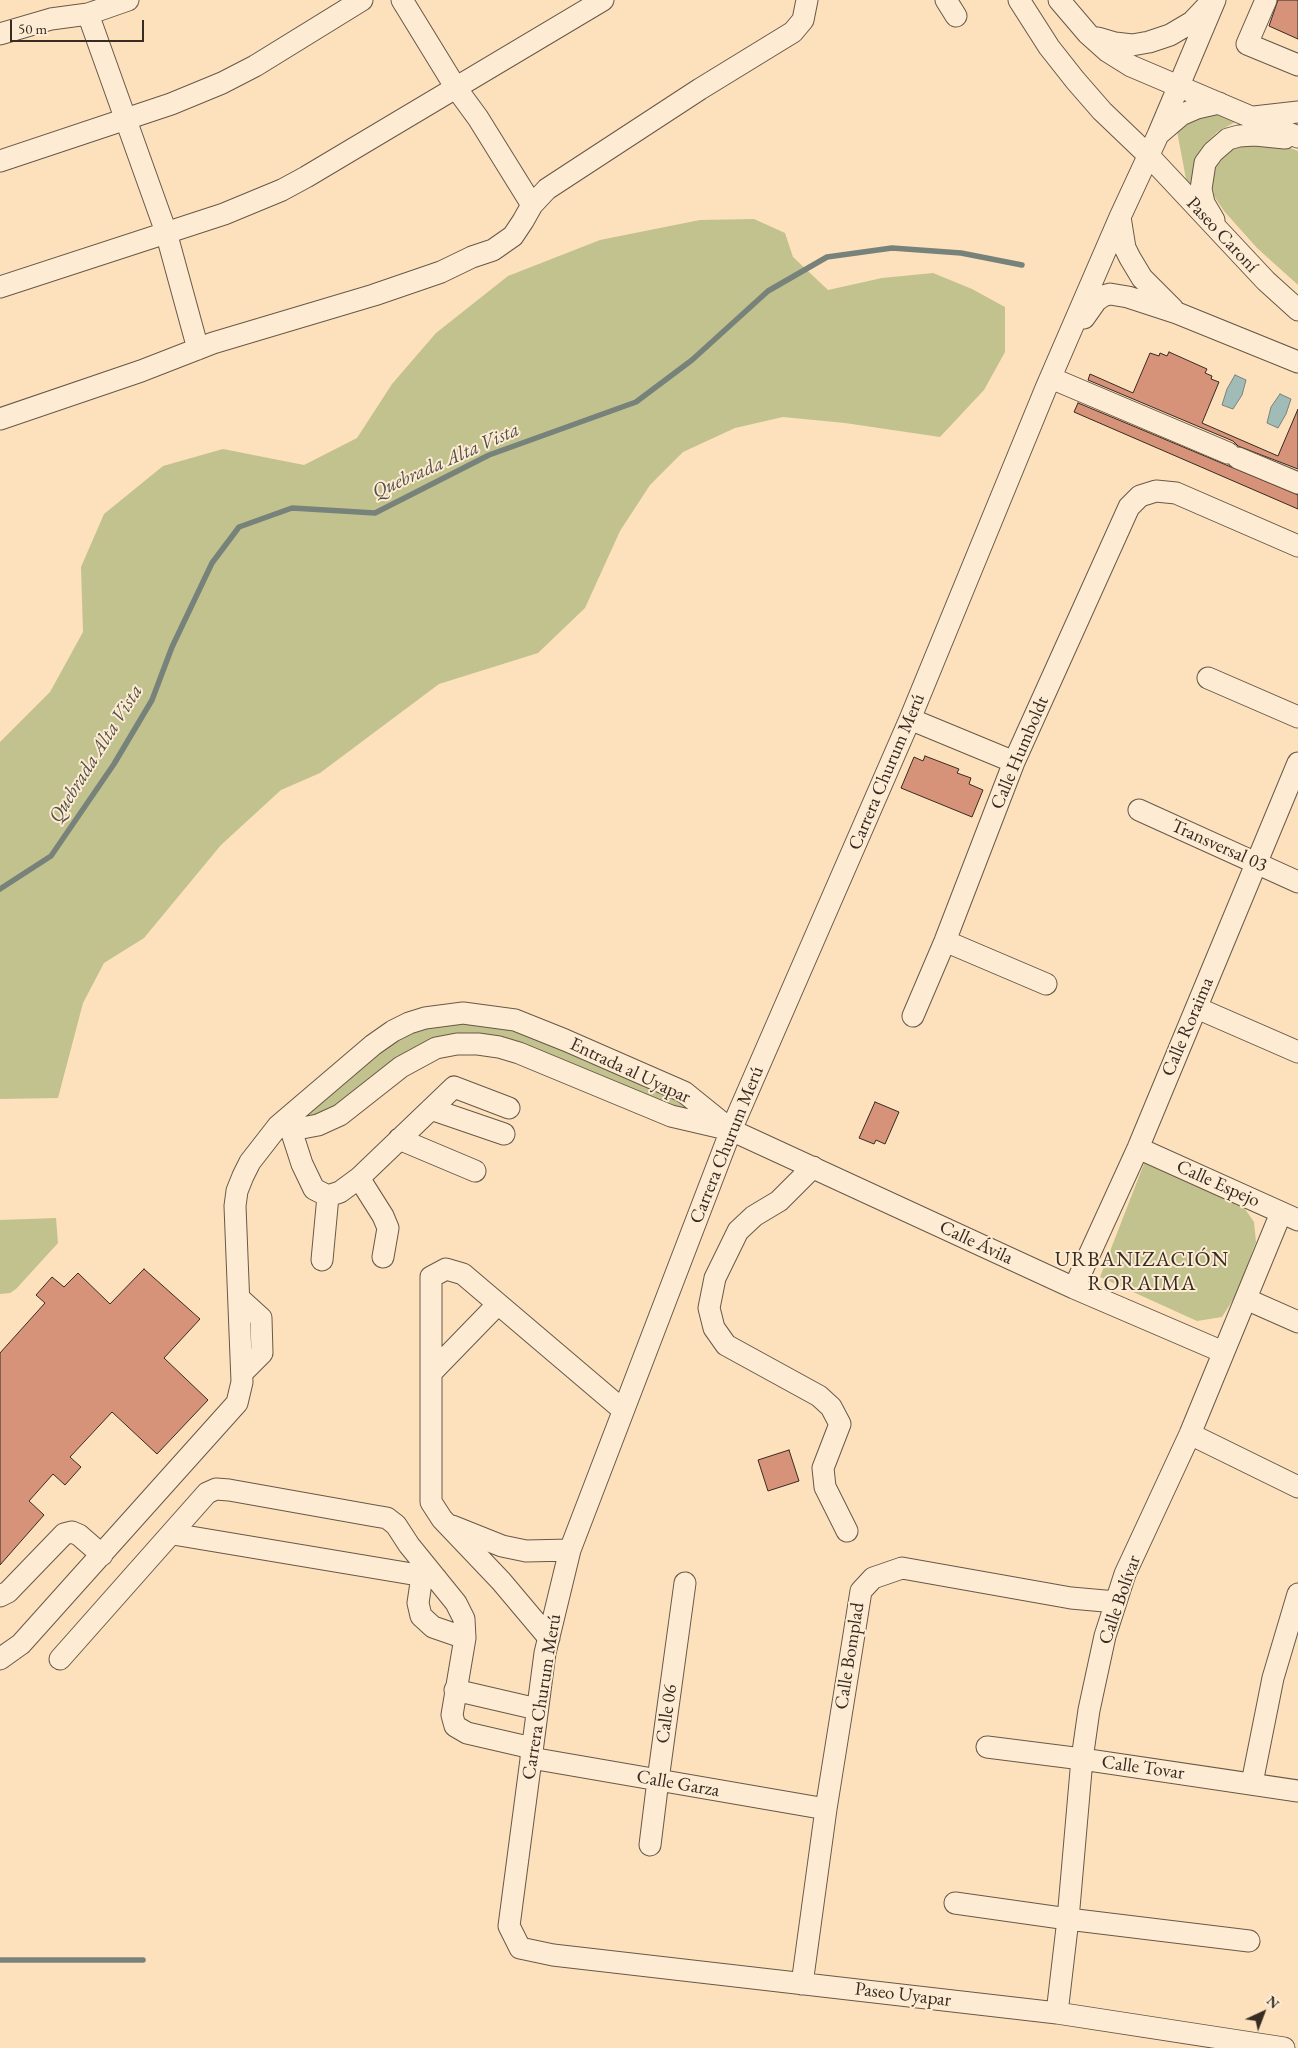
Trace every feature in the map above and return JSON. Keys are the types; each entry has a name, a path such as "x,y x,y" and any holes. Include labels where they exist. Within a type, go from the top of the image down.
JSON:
{"street":[{"path":"0,34 51,19 88,14 128,0"},
{"path":"0,161 180,100 230,79 287,47 362,0"},
{"path":"402,0 456,88 478,118 532,204"},
{"path":"0,287 224,214 282,190 603,0"},
{"path":"0,419 285,320 374,295 441,272 472,257 493,250 507,241 518,229 532,204 547,189 700,89 793,32 803,20 806,0"},
{"name":"Paseo Caroní","path":"1019,0 1049,46 1102,111 1149,156 1266,281 1298,310"},
{"path":"1058,0 1088,34 1107,51 1131,66 1298,136"},
{"path":"1088,34 1115,43 1132,45 1150,42 1170,35 1192,22 1214,0"},
{"path":"1053,374 1120,217 1149,156 1214,0"},
{"path":"1266,0 1247,44 1298,65"},
{"path":"88,14 166,232 198,349"},
{"path":"1158,134 1181,115 1197,108 1219,103"},
{"path":"1254,117 1298,112"},
{"path":"1224,238 1204,203 1201,189 1202,174 1209,157 1220,144 1228,139 1239,136 1255,134 1298,141"},
{"path":"1120,217 1125,248 1130,258 1142,278 1177,313"},
{"path":"1053,374 1084,317 1096,300 1110,294 1128,297 1177,313 1298,362"},
{"path":"1053,374 1233,456 1298,483"},
{"name":"Carrera Churum Merú","path":"520,1948 510,1926 531,1753 545,1653 570,1550 732,1130 910,719 1053,374"},
{"name":"Calle Humboldt","path":"913,1016 945,941 1014,762 1129,507 1140,496 1156,491 1176,493 1298,546"},
{"path":"1208,678 1298,717"},
{"path":"910,719 1014,762"},
{"name":"Calle Roraima","path":"1074,1288 1138,1148 1298,763"},
{"name":"Transversal 03","path":"1139,810 1298,882"},
{"path":"945,941 1046,984"},
{"path":"1197,1008 1298,1052"},
{"name":"Entrada al Uyapar","path":"284,1126 393,1031 425,1018 463,1013 515,1020 565,1040 684,1092 732,1130"},
{"name":"Entrada al Uyapar","path":"284,1126 302,1128 318,1125 340,1115 401,1066 436,1048 457,1044 478,1044 499,1047 519,1053 671,1116 732,1130"},
{"path":"0,1659 21,1644 237,1403 242,1373 235,1206 237,1191 250,1162 284,1126 314,1190 328,1196 340,1192 359,1178 456,1086 509,1108"},
{"path":"431,1108 504,1134"},
{"name":"Calle Ávila","path":"732,1130 1074,1288 1224,1352"},
{"path":"399,1139 476,1171"},
{"name":"Calle Espejo","path":"1138,1148 1290,1216"},
{"path":"812,1167 779,1201 754,1216 738,1231 714,1278 709,1308 714,1328 726,1345 819,1396 831,1407 840,1424 824,1468 825,1487 847,1531"},
{"path":"359,1178 383,1216 388,1228 383,1257"},
{"path":"322,1260 328,1196"},
{"name":"Calle Bolívar","path":"1057,2013 1068,1920 1082,1759 1089,1710 1105,1636 1125,1574 1190,1434 1246,1299 1290,1216"},
{"path":"548,1638 501,1582 445,1522 430,1502 431,1278 446,1269 463,1274 623,1410"},
{"path":"1246,1299 1298,1322"},
{"path":"431,1373 498,1304"},
{"path":"1190,1434 1298,1487"},
{"path":"60,1659 173,1534 207,1493 216,1489 229,1490 387,1518 396,1525 429,1577 456,1602 464,1619 465,1638 456,1690 537,1709"},
{"path":"445,1522 502,1546 514,1549 526,1551 570,1550"},
{"path":"0,1596 8,1592 64,1534 72,1532 79,1535 102,1555"},
{"path":"173,1534 429,1577"},
{"path":"501,1582 514,1549"},
{"name":"Calle Bomplad","path":"802,1984 826,1809 861,1590 873,1578 902,1568 1071,1598 1116,1602"},
{"path":"429,1577 418,1603 421,1616 433,1627 465,1638"},
{"name":"Calle 06","path":"650,1845 685,1583"},
{"path":"1252,1783 1273,1678 1298,1594"},
{"name":"Calle Garza","path":"456,1690 452,1715 455,1726 467,1733 531,1753 658,1780 826,1809"},
{"name":"Calle Tovar","path":"987,1747 1298,1791"},
{"path":"955,1904 1068,1920 1249,1941"},
{"name":"Paseo Uyapar","path":"520,1948 552,1955 1057,2013 1284,2048"}],"green space":[{"path":"1223,113 1239,120 1217,132 1206,143 1201,151 1192,185 1190,185 1186,179 1177,131 1195,118"},
{"path":"1268,139 1298,151 1298,285 1257,248 1224,211 1214,196 1212,183 1216,162 1226,149"},
{"path":"754,219 785,233 793,257 828,290 882,278 933,273 972,289 1005,307 1005,352 984,390 940,437 845,423 783,417 735,428 683,452 650,485 620,531 585,608 538,653 439,684 320,773 281,790 221,845 144,938 104,963 83,1003 58,1098 0,1099 0,742 50,692 83,632 81,567 104,514 163,466 223,449 304,465 357,438 392,384 436,333 508,276 600,240 700,220"},
{"path":"443,1015 565,1040 731,1130 519,1053 457,1044 302,1128 308,1100 373,1045"},
{"path":"1145,1161 1245,1209 1254,1222 1256,1242 1236,1295 1222,1317 1197,1321 1100,1277"},
{"path":"56,1218 58,1243 16,1289 10,1293 0,1294 0,1220"}],"water":[{"path":"1235,375 1246,380 1242,395 1233,409 1222,405 1227,389"},
{"path":"1280,394 1291,399 1286,414 1278,428 1267,423 1271,407"}],"building":[{"path":"1278,0 1298,0 1298,39 1269,26"},
{"path":"1169,352 1207,369 1205,373 1212,376 1211,379 1219,382 1202,423 1278,456 1298,409 1298,469 1238,446 1233,441 1088,380 1090,374 1133,393 1150,353 1159,356 1160,353 1167,356"},
{"path":"1078,403 1298,495 1298,509 1074,412"},
{"path":"925,756 959,769 957,773 971,778 969,784 983,790 972,817 901,788 914,757 923,761"},
{"path":"875,1102 899,1112 885,1144 876,1140 874,1144 859,1138"},
{"path":"144,1269 200,1319 164,1358 208,1400 157,1454 112,1412 70,1457 81,1467 65,1485 53,1474 29,1501 44,1515 0,1565 0,1353 45,1303 36,1295 52,1277 64,1287 78,1273 110,1304"},
{"path":"789,1450 799,1481 768,1491 758,1460"}],"waterway":[{"name":"Quebrada Alta Vista","path":"0,889 51,856 114,764 152,700 172,647 212,563 239,527 292,508 375,513 489,455 636,402 692,360 768,291 827,257 892,248 961,253 1022,265"},
{"path":"0,1960 143,1960"}],"district":[{"name":"URBANIZACIÓN RORAIMA","path":"1142,1272"}]}
